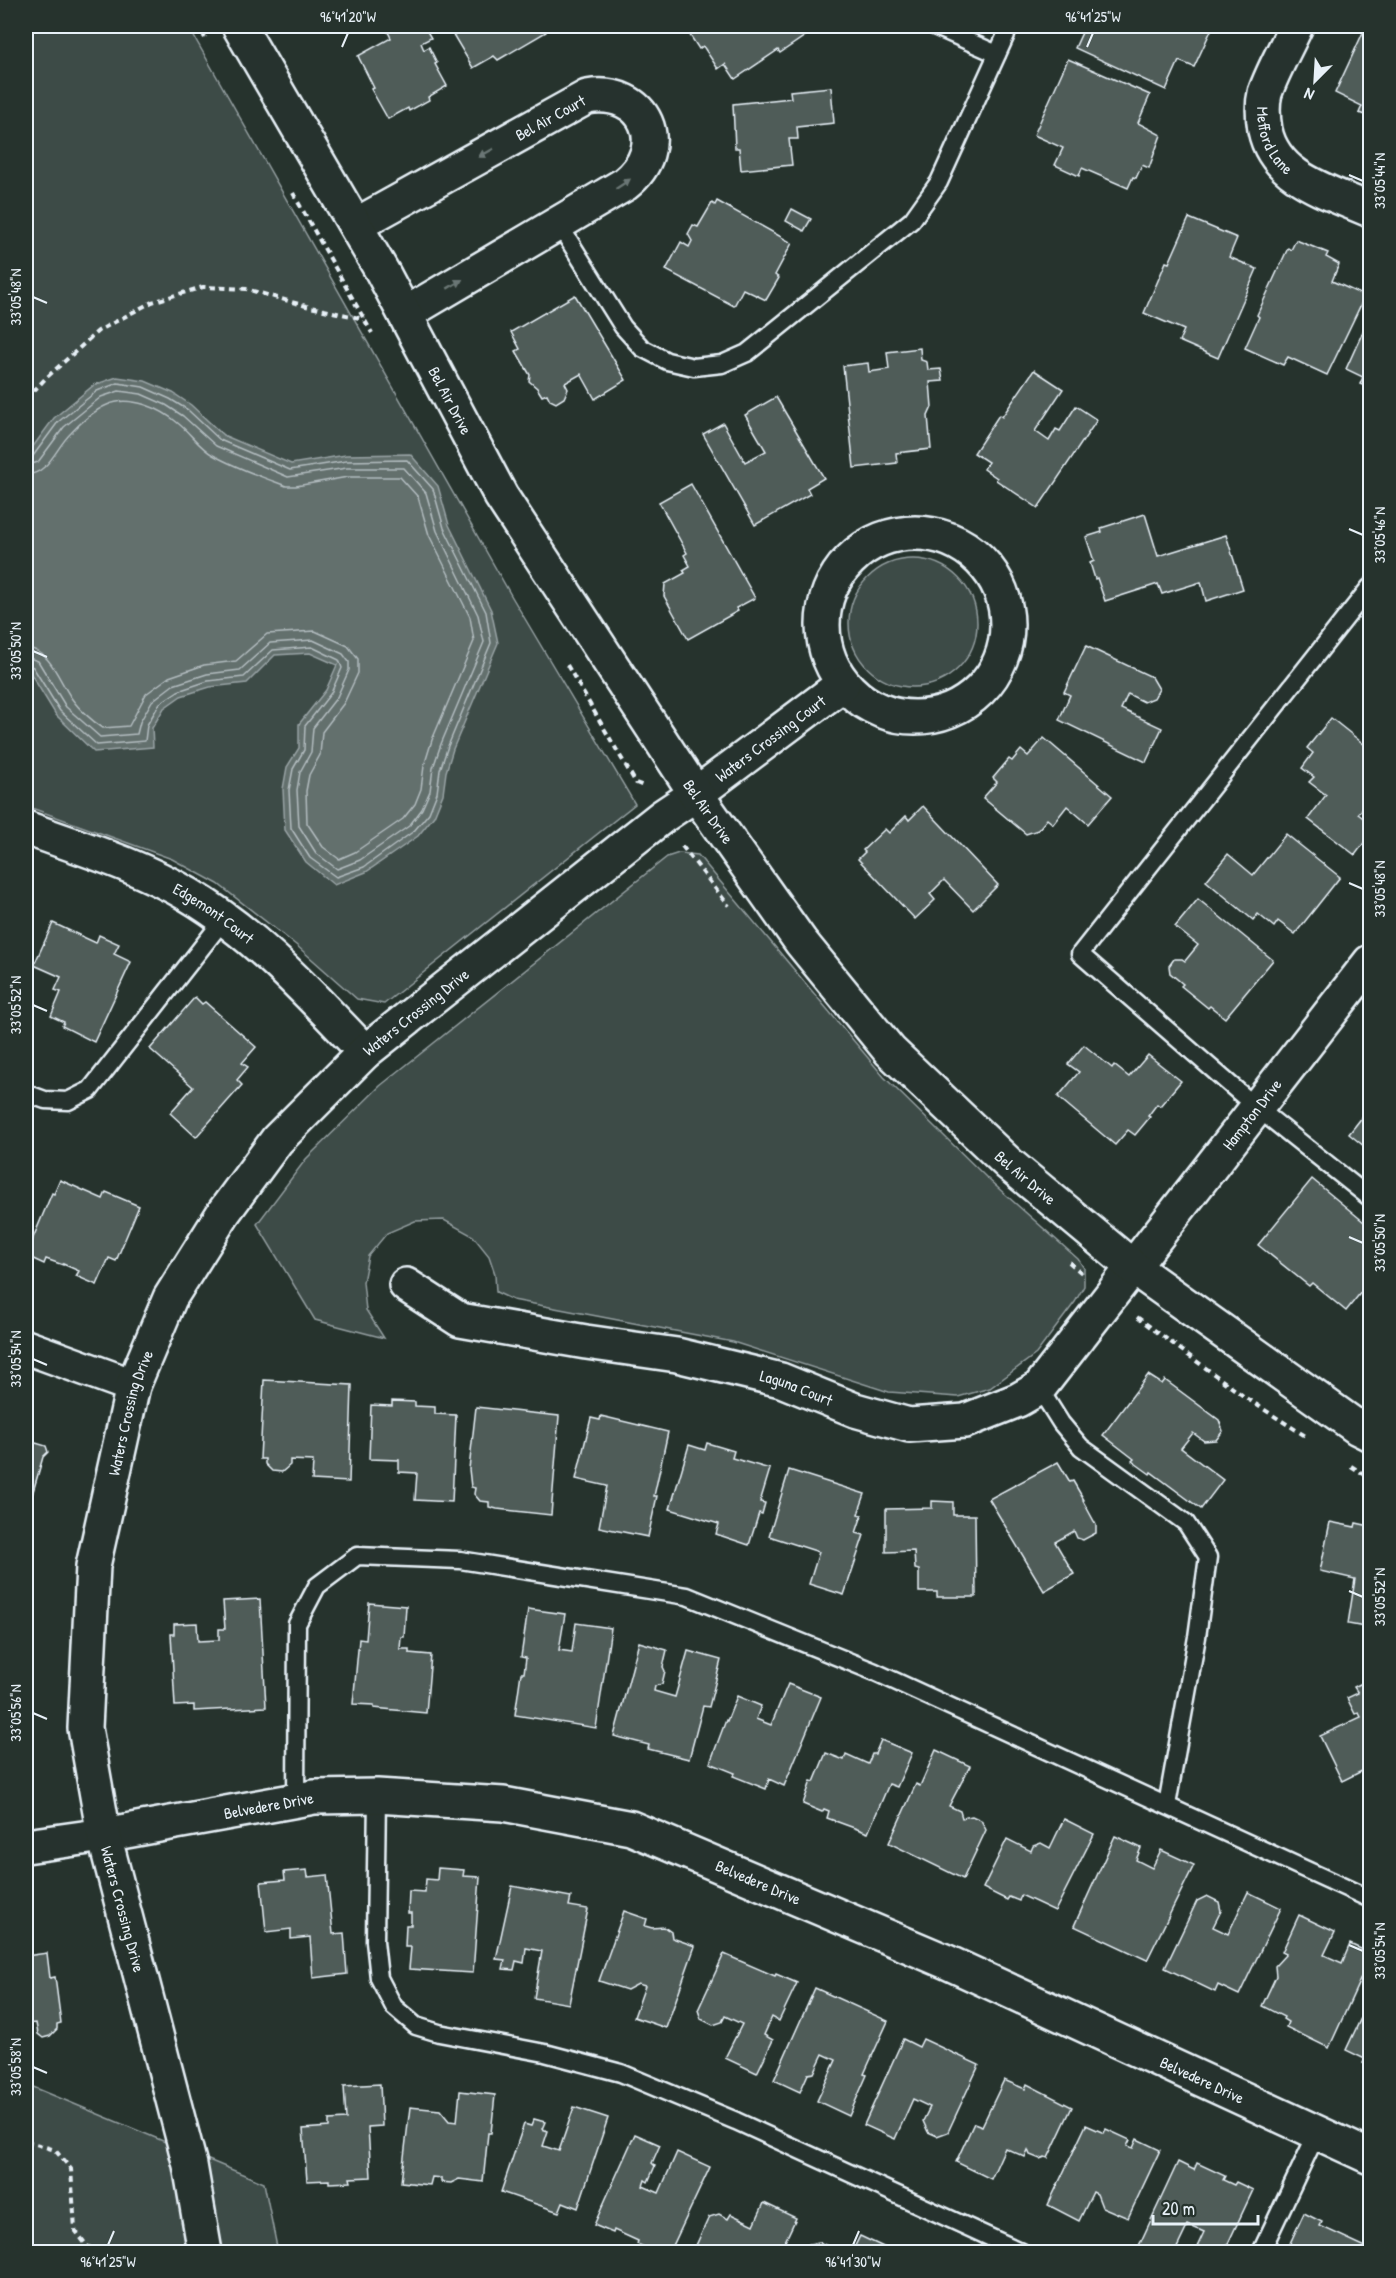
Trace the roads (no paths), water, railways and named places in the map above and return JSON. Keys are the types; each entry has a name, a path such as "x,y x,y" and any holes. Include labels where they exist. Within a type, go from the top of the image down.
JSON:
{"street":[{"name":"Bel Air Drive","path":"239,26 356,225 501,496 696,794 801,942 890,1051 1009,1164 1134,1268 1358,1428 1371,1434"},
{"name":"Mefford Lane","path":"1296,26 1264,95 1263,118 1267,140 1278,161 1296,176 1371,210"},
{"name":"Bel Air Court","path":"356,225 587,97 603,94 618,97 632,105 642,116 648,130 650,146 646,161 637,174 625,184 405,314"},
{"path":"924,533 954,542 980,560 998,584 1007,614 1005,644 995,672 976,694 951,710 922,717 893,715 866,703 843,684 828,657 822,627 825,606 827,596 842,568 864,547 893,535 924,533"},
{"name":"Waters Crossing Court","path":"696,794 843,684"},
{"name":"Waters Crossing Drive","path":"205,2253 190,2165 104,1835 85,1728 93,1566 133,1386 170,1298 224,1212 277,1140 365,1052 663,816 696,794"},
{"name":"Edgemont Court","path":"26,828 134,867 190,896 224,919 277,961 365,1052"},
{"name":"Hampton Drive","path":"1134,1268 1256,1107 1371,962"},
{"name":"Laguna Court","path":"406,1286 460,1320 677,1355 781,1380 855,1410 909,1425 965,1421 1018,1400 1039,1388 1134,1268"},
{"path":"26,1347 133,1386"},
{"name":"Belvedere Drive","path":"26,1846 104,1835 315,1797 377,1796 503,1804 631,1828 947,1962 1371,2157"}],"lane":[{"path":"934,26 997,54"},
{"path":"558,224 623,327 642,348 667,361 694,367 722,364 747,353 912,220 939,182 1010,26"},
{"path":"1371,587 1080,954 1256,1107 1371,1198"},
{"path":"26,1093 45,1100 68,1101 90,1090 224,919"},
{"path":"1039,1388 1061,1423 1081,1447 1186,1523 1208,1557 1197,1636 1167,1805"},
{"path":"296,1800 297,1624 317,1586 357,1556 460,1560 687,1596 875,1672 1371,1899"},
{"path":"377,1796 375,1941 378,1978 394,2007 416,2026 439,2033 544,2053 621,2073 736,2121 1022,2253"},
{"path":"1261,2253 1317,2133"}],"water":[{"path":"117,377 145,381 173,393 191,405 223,435 291,464 346,455 410,454 438,486 449,525 491,610 498,643 453,749 446,772 443,794 434,816 418,836 366,872 334,885 306,862 285,830 283,789 287,767 299,748 299,724 326,690 337,665 310,653 275,655 247,683 210,687 181,696 164,708 152,728 153,747 94,752 56,715 26,666 26,456 54,418 94,385"}]}
